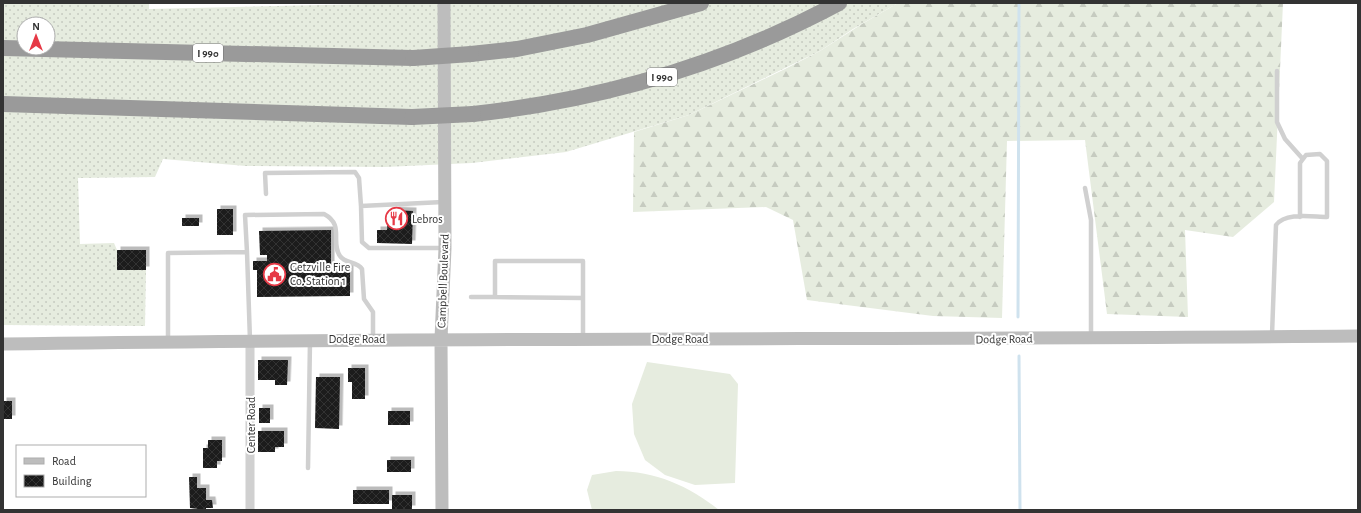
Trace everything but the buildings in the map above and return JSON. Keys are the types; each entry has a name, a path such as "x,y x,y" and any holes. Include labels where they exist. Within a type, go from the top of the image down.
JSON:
{"highway":[{"name":"I 990","path":"3,48 413,58 517,49 587,35 701,3"},
{"name":"I 990","path":"3,104 412,117 473,114 524,109 585,97 648,82 706,63 809,19 839,3"}],"street":[{"name":"Campbell Boulevard","path":"442,510 441,339 445,248 444,3"},
{"name":"Dodge Road","path":"3,344 373,339 1358,336"},
{"name":"Center Road","path":"250,340 252,430 250,510"}],"lane":[{"path":"1277,71 1277,122 1285,139 1302,158"},
{"path":"1272,336 1276,225 1280,220 1287,217 1300,217 1327,217 1327,161 1320,154 1306,155 1302,158 1300,171 1300,217"},
{"path":"266,194 265,173 355,172 359,178 362,242 369,248 445,248"},
{"path":"1085,188 1091,220 1092,338"},
{"path":"360,206 445,202"},
{"path":"250,340 246,215 324,214 330,217 335,223 340,256 348,262 360,265 362,269 364,299 372,312 373,339"},
{"path":"168,342 168,253 247,252"},
{"path":"495,297 495,262 584,261 583,339"},
{"path":"471,297 583,298"},
{"path":"308,468 310,340"}],"green space":[{"path":"3,3 149,3 149,9 410,3 898,3 853,29 820,51 689,115 566,152 472,163 385,167 246,166 163,159 155,177 78,178 80,244 114,243 117,250 117,270 146,270 145,326 3,325"},
{"path":"898,3 1283,3 1274,202 1233,237 1185,230 1188,317 1107,314 1085,140 1007,141 1002,318 933,316 807,300 793,220 766,207 633,212 634,132 689,115 785,69 820,51"},
{"path":"647,362 730,374 738,384 735,483 695,485 665,475 645,460 634,434 632,404"},
{"path":"616,471 658,477 684,487 708,501 719,510 592,510 587,490 592,475"}],"waterway":[{"path":"1018,317 1019,3"},
{"path":"1019,356 1020,510"}],"place":[{"name":"Lebros","path":"397,219"},
{"name":"Getzville Fire Co. Station 1","path":"274,274"}]}
